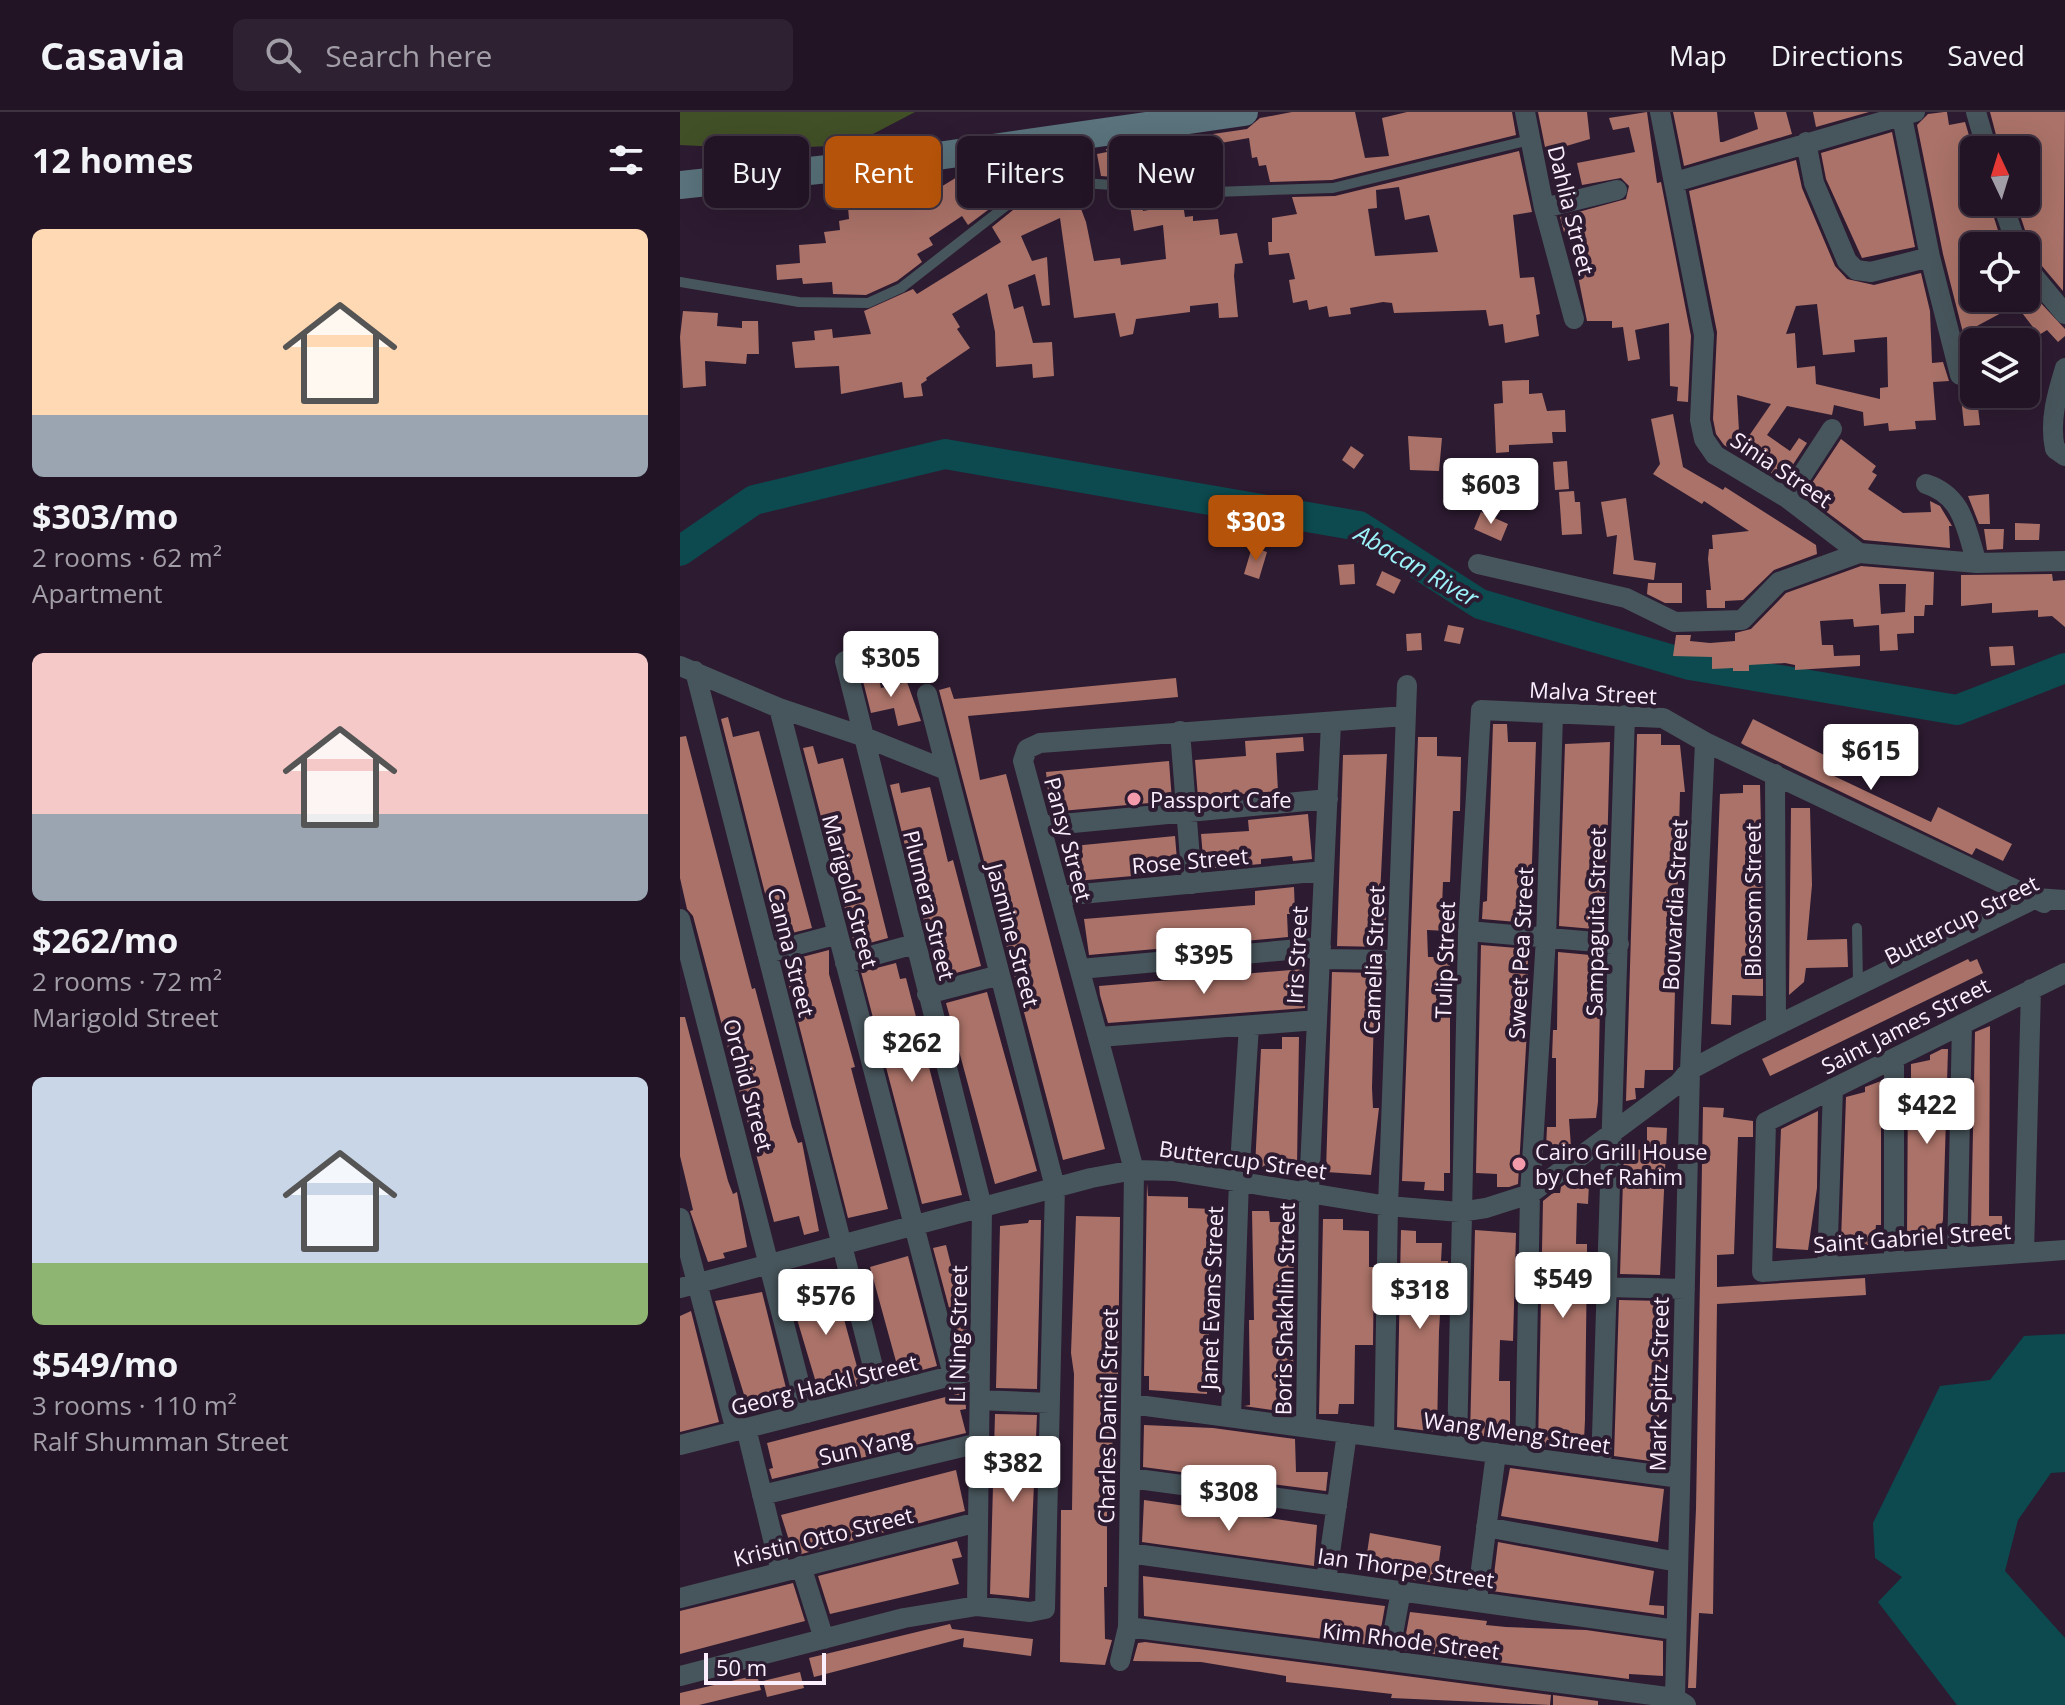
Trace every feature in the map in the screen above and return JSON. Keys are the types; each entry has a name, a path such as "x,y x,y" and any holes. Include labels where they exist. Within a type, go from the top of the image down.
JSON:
{"street":[{"path":"680,185 910,160 1243,112"},
{"name":"Dahlia Street","path":"1525,112 1544,208 1574,319"},
{"name":"Sinia Street","path":"1660,112 1704,335 1700,420 1704,439 1715,455 1787,498 1859,553"},
{"path":"1976,112 1983,136"},
{"path":"1675,182 1908,114 1930,257 1960,375"},
{"path":"1806,142 1814,183 1847,261 1856,270 1871,272 1930,257"},
{"path":"1544,208 1617,190"},
{"path":"2040,284 2065,314"},
{"path":"2065,368 2057,391 2052,436 2055,449 2065,456"},
{"path":"1787,498 1832,429"},
{"path":"1926,484 1942,489 1954,499 1977,563"},
{"path":"1478,564 1626,598 1675,622 1742,620 1779,582 1859,553 1977,563 2065,561"},
{"name":"Plumera Street","path":"845,661 982,1207"},
{"path":"687,668 779,708 862,736 946,770"},
{"name":"Canna Street","path":"687,668 767,953 880,1394"},
{"name":"Camelia Street","path":"1384,1438 1388,1206 1407,685"},
{"name":"Jasmine Street","path":"927,694 1055,1187 1045,1609 1030,1612 977,1606"},
{"name":"Marigold Street","path":"779,708 953,1375"},
{"name":"Malva Street","path":"1481,710 1663,718 1705,742 2051,900"},
{"name":"Tulip Street","path":"1457,1448 1468,931 1481,710"},
{"name":"Sweet Pea Street","path":"1525,1457 1530,1194 1546,938 1553,715"},
{"name":"Sampaguita Street","path":"1601,1467 1625,715"},
{"name":"Pansy Street","path":"1134,1170 1023,761 1027,749 1040,743 1405,716"},
{"name":"Iris Street","path":"1309,1190 1331,723"},
{"path":"1180,731 1192,884"},
{"name":"Bouvardia Street","path":"1686,1078 1705,742"},
{"name":"Blossom Street","path":"1775,774 1776,1025"},
{"path":"1041,826 1328,799"},
{"name":"Rose Street","path":"1060,896 1324,871"},
{"name":"Buttercup Street","path":"1686,1078 2051,900"},
{"name":"Buttercup Street","path":"688,1286 1055,1187 1134,1170 1239,1180 1388,1206 1460,1212 1530,1194 1686,1078 1776,1025 1858,984 2051,900"},
{"name":"Orchid Street","path":"680,919 689,987 771,1263 807,1413"},
{"path":"1468,931 1619,944"},
{"path":"767,953 838,934"},
{"path":"845,963 915,944"},
{"path":"1080,969 1320,953 1397,960"},
{"name":"Saint James Street","path":"1762,1272 1766,1122 2065,973"},
{"path":"927,994 1000,975"},
{"path":"2024,1253 2031,989"},
{"path":"1099,1037 1317,1020"},
{"path":"1957,1258 1962,1024"},
{"name":"Janet Evans Street","path":"1231,1417 1239,1180 1249,1026"},
{"path":"1894,1058 1894,1262"},
{"name":"Mark Spitz Street","path":"1681,1702 1676,1630 1685,1289 1686,1078"},
{"path":"1827,1267 1833,1088"},
{"name":"Charles Daniel Street","path":"1120,1661 1128,1627 1134,1170"},
{"name":"Boris Shakhlin Street","path":"1306,1427 1309,1190"},
{"name":"Li Ning Street","path":"977,1606 982,1207"},
{"path":"680,1218 688,1286 762,1495 791,1569 824,1639"},
{"name":"Saint Gabriel Street","path":"1762,1272 2065,1250"},
{"path":"1607,1287 1685,1289"},
{"name":"Georg Hackl Street","path":"680,1445 980,1368"},
{"path":"980,1400 1050,1403"},
{"name":"Wang Meng Street","path":"1131,1404 1680,1478"},
{"path":"1326,1581 1347,1433"},
{"name":"Sun Yang","path":"762,1495 979,1443"},
{"path":"1477,1600 1496,1453"},
{"path":"1130,1478 1337,1506"},
{"name":"Kristin Otto Street","path":"680,1598 978,1522"},
{"path":"1486,1527 1678,1562"},
{"name":"Ian Thorpe Street","path":"1129,1553 1676,1630"},
{"path":"1388,1661 1401,1591"},
{"path":"680,1676 904,1618 977,1606"},
{"name":"Kim Rhode Street","path":"1128,1627 1681,1702"}],"lane":[{"path":"680,282 799,302 868,303 901,288 1025,191 1068,182 1214,192 1333,188 1530,140"},
{"path":"1857,928 1858,984"}],"shaded area":[{"path":"680,112 915,112 869,136 825,136 825,146 809,147 809,136 704,136 704,146 680,145"},
{"path":"2065,1334 2065,1472 2051,1473 2018,1520 2005,1571 2065,1638 2065,1705 1957,1705 1878,1602 1902,1577 1875,1558 1873,1523 1940,1386 1990,1380 2024,1336"}],"building":[{"path":"1292,112 1355,112 1365,158 1389,156 1382,118 1407,112 1512,112 1516,135 1332,180 1270,182 1266,165 1259,166 1257,157 1252,158 1249,138 1223,143 1223,136 1213,134 1247,129 1260,118"},
{"path":"1538,112 1587,112 1590,139 1546,152"},
{"path":"1647,112 1657,183 1661,182 1691,336 1688,402 1677,401 1678,387 1670,386 1669,323 1635,330 1640,359 1628,361 1623,327 1612,328 1612,321 1587,321 1569,231 1564,232 1560,217 1626,199 1629,186 1621,178 1582,185 1577,163 1635,152 1629,127 1613,130 1609,118"},
{"path":"1673,112 1717,112 1720,142 1758,129 1754,112 1786,112 1792,134 1684,166"},
{"path":"1813,112 1869,112 1816,127"},
{"path":"1947,112 1949,125 1965,122 1969,136 1960,136 1960,216 1993,216 1999,232 1960,232 1960,312 2003,312 1977,328 1962,328 1943,254 1917,125 1928,114"},
{"path":"1990,112 2065,112 2063,291 2040,264 2040,232 2026,232 2020,216 2040,216 2040,136 1996,136"},
{"path":"1892,132 1915,247 1862,258 1826,179 1821,153"},
{"path":"1106,149 1109,149 1109,177 1101,176 1097,154 1107,152"},
{"path":"1519,151 1532,212 1513,215 1520,278 1534,277 1540,314 1536,315 1539,336 1505,343 1503,324 1489,326 1486,310 1394,313 1392,303 1383,302 1350,308 1351,314 1329,317 1327,306 1309,310 1307,300 1293,303 1289,280 1295,279 1289,253 1269,255 1272,218 1297,214 1292,197 1335,196","holes":["1399,187 1405,220 1429,215 1438,252 1375,256 1368,209 1377,208 1376,190"]},
{"path":"1796,160 1802,188 1835,266 1847,279 1874,285 1921,273 1930,311 1932,363 1943,362 1949,381 1933,382 1936,420 1915,421 1916,429 1889,431 1888,423 1864,426 1863,412 1834,405 1832,415 1787,406 1767,435 1790,451 1799,438 1807,443 1783,480 1724,445 1716,434 1713,419 1717,332 1689,191","holes":["1817,304 1823,355 1855,352 1854,340 1887,337 1888,387 1880,388 1880,399 1816,384 1815,366 1797,368 1795,333 1786,334 1796,306","1737,395 1771,404 1740,449"]},
{"path":"957,177 957,208 991,208 968,225 962,216 929,238 933,245 917,254 922,262 897,281 866,295 833,294 832,282 803,284 802,278 777,280 776,265 800,263 799,245 826,243 824,232 840,230 839,221 849,219 848,208 941,208 941,187"},
{"path":"1016,208 1081,208 1094,261 1120,258 1121,265 1166,259 1163,225 1134,231 1130,208 1143,208 1143,211 1184,208 1185,217 1193,216 1193,221 1218,219 1220,235 1237,233 1243,263 1235,264 1238,317 1219,318 1218,303 1190,306 1190,312 1136,319 1133,334 1120,337 1115,313 1074,318 1060,218 1021,236 1032,261 1047,257 1050,305 1042,306 1035,274 1008,285 1014,309 1023,306 1033,343 1052,342 1054,376 1033,378 1032,364 996,367 995,332 987,293 952,314 960,327 957,329 970,348 926,378 921,384 923,396 904,398 902,382 841,394 839,366 795,368 792,342 815,340 814,331 832,329 833,338 871,334 864,311 913,289 917,294 1001,242 992,227"},
{"path":"2040,302 2065,329 2065,336 2058,342 2047,330 2040,334 2040,328 2034,328 2021,312 2040,312"},
{"path":"683,311 718,313 717,326 742,328 742,321 758,321 759,354 747,354 746,364 705,361 706,386 683,388 680,337"},
{"path":"1529,380 1529,394 1542,393 1547,411 1565,410 1566,432 1552,432 1553,443 1509,445 1509,452 1496,453 1494,404 1503,403 1502,381"},
{"path":"1962,408 1978,408 1980,425 1964,426"},
{"path":"1673,414 1683,467 1723,490 1725,487 1816,545 1817,554 1774,570 1743,600 1725,601 1725,608 1707,608 1706,590 1711,590 1708,559 1709,549 1713,549 1712,535 1749,531 1704,501 1702,504 1653,474 1660,464 1651,419"},
{"path":"1408,436 1442,438 1439,471 1410,470"},
{"path":"1841,439 1876,466 1872,472 1877,475 1868,489 1903,513 1931,512 1930,501 1940,506 1952,526 1949,526 1950,548 1864,540 1804,495"},
{"path":"1351,446 1364,455 1354,469 1342,460"},
{"path":"1473,459 1494,470 1478,499 1458,489"},
{"path":"1567,461 1569,489 1555,490 1553,462"},
{"path":"1574,491 1575,502 1580,502 1582,534 1562,535 1559,492"},
{"path":"1989,494 1990,524 1979,524 1968,496"},
{"path":"1626,498 1634,560 1656,563 1654,580 1613,574 1617,535 1607,537 1601,502"},
{"path":"1481,512 1508,524 1501,541 1474,529"},
{"path":"2015,523 2040,524 2039,540 2015,540"},
{"path":"1984,529 2004,529 2003,549 1987,550"},
{"path":"1252,547 1267,552 1259,579 1244,574"},
{"path":"1354,564 1355,584 1340,585 1338,565"},
{"path":"1861,566 1934,572 1933,605 1925,605 1924,616 1914,616 1914,633 1897,634 1898,650 1880,651 1879,625 1854,627 1853,619 1820,621 1822,645 1833,645 1834,656 1860,655 1860,666 1795,670 1795,665 1785,663 1749,665 1749,671 1733,671 1733,668 1712,669 1712,657 1673,656 1676,635 1691,635 1690,641 1735,641 1735,633 1751,629 1786,593","holes":["1879,584 1906,584 1905,612 1881,614"]},
{"path":"1382,571 1401,580 1394,594 1376,585"},
{"path":"2052,574 2053,581 2065,580 2065,627 2052,616 2038,617 2038,610 1992,613 1992,603 1961,606 1961,575"},
{"path":"1648,583 1682,583 1682,603 1665,603 1647,594"},
{"path":"1448,625 1464,628 1460,644 1444,641"},
{"path":"1421,633 1422,650 1407,651 1406,634"},
{"path":"2013,646 2015,665 1991,666 1989,647"},
{"path":"877,670 881,688 907,682 921,721 898,726 894,708 871,713 861,673"},
{"path":"1176,678 1178,697 968,716 980,780 1006,774 1105,1149 1063,1160 939,690 950,687 954,699"},
{"path":"728,717 733,737 759,731 812,928 776,937 721,719"},
{"path":"1753,719 1840,763 1834,776 1931,822 1938,807 2012,844 2003,861 1976,848 1972,855 1744,745 1741,743"},
{"path":"1493,724 1507,724 1508,742 1536,742 1530,923 1482,919 1483,902 1487,901"},
{"path":"1637,734 1661,734 1661,745 1680,745 1685,792 1680,792 1673,1070 1645,1070 1644,1088 1635,1088 1636,1099 1626,1101"},
{"path":"686,736 752,989 755,988 792,1127 798,1143 802,1142 819,1231 804,1235 799,1216 774,1222 693,916 687,909 680,878 680,737"},
{"path":"1303,737 1304,751 1276,753 1278,791 1198,798 1195,760 1246,756 1245,741"},
{"path":"1418,737 1437,737 1437,756 1461,757 1460,811 1453,811 1450,882 1443,882 1442,907 1449,907 1448,931 1427,930 1428,957 1450,957 1450,1173 1444,1173 1444,1191 1424,1190 1425,1182 1402,1181"},
{"path":"1610,742 1605,930 1559,926 1565,744"},
{"path":"813,746 818,764 843,758 888,938 855,947 803,748"},
{"path":"1387,754 1379,916 1386,916 1384,947 1334,946 1337,946 1343,755"},
{"path":"1169,761 1172,801 1050,812 1046,772"},
{"path":"899,783 901,793 930,787 948,862 953,860 981,966 938,978 890,785"},
{"path":"1743,785 1760,785 1763,909 1757,977 1763,976 1763,996 1732,995 1731,1025 1711,1024 1720,794 1743,793"},
{"path":"1791,808 1810,808 1812,885 1807,940 1847,939 1848,967 1806,968 1804,982 1789,995"},
{"path":"1308,814 1312,859 1293,861 1292,856 1261,859 1261,864 1204,869 1201,834 1249,831 1248,820"},
{"path":"1175,836 1178,872 1076,881 1074,862 1064,862 1063,847"},
{"path":"1294,887 1295,914 1287,914 1288,937 1089,955 1084,919 1255,905 1255,891"},
{"path":"1481,945 1528,949 1527,1030 1518,1184 1509,1187 1497,1187 1497,1174 1476,1173"},
{"path":"829,950 829,974 855,1067 851,1068 888,1209 848,1218 783,962"},
{"path":"1558,952 1601,956 1598,1102 1596,1118 1569,1119 1571,1147 1546,1148 1547,1127 1556,1127 1556,1058 1552,1058 1553,1030 1557,1030"},
{"path":"1968,959 1970,962 1977,959 1983,973 1770,1076 1762,1059"},
{"path":"896,963 900,979 906,978 962,1195 922,1204 861,972"},
{"path":"1303,969 1305,1008 1108,1023 1099,986"},
{"path":"1332,972 1375,973 1372,1088 1373,1108 1379,1108 1371,1175 1326,1172"},
{"path":"987,992 1037,1171 995,1184 946,1003"},
{"path":"680,1017 685,1017 728,1181 733,1194 737,1192 747,1247 723,1253 725,1258 708,1262 690,1211 693,1210 680,1156"},
{"path":"1990,1026 1989,1216 2002,1216 2003,1232 1988,1233 1988,1228 1971,1229 1975,1032"},
{"path":"1282,1037 1299,1037 1297,1166 1255,1167 1261,1049 1282,1049"},
{"path":"1948,1049 1943,1220 1938,1239 1924,1240 1924,1236 1907,1237 1908,1081 1911,1081 1911,1064 1930,1060 1930,1055"},
{"path":"1881,1081 1881,1225 1876,1225 1874,1245 1859,1245 1859,1241 1841,1241 1846,1097 1865,1092 1865,1087"},
{"path":"1703,1107 1724,1108 1723,1117 1753,1121 1753,1137 1738,1137 1734,1254 1717,1255 1717,1287 1865,1278 1866,1295 1717,1304 1713,1614 1699,1613 1696,1688 1688,1688 1696,1509"},
{"path":"1818,1111 1817,1188 1808,1250 1776,1248 1781,1129"},
{"path":"1647,1127 1667,1128 1660,1275 1620,1274 1624,1149 1647,1150"},
{"path":"1147,1183 1148,1196 1188,1197 1188,1208 1213,1209 1207,1394 1149,1390 1149,1376 1144,1376"},
{"path":"1567,1183 1589,1184 1588,1204 1577,1203 1576,1244 1587,1244 1585,1420 1584,1440 1561,1440 1561,1449 1538,1446 1543,1201 1553,1193 1560,1193 1561,1187"},
{"path":"1252,1211 1269,1211 1270,1222 1294,1222 1293,1413 1244,1406 1250,1405 1249,1320 1254,1320"},
{"path":"1076,1216 1120,1217 1118,1377 1113,1377 1112,1512 1107,1512 1107,1587 1104,1587 1105,1639 1112,1640 1105,1665 1060,1662 1061,1510 1072,1510 1074,1374 1071,1353"},
{"path":"1323,1219 1343,1219 1343,1230 1369,1231 1369,1267 1374,1267 1373,1345 1355,1345 1354,1404 1339,1404 1338,1414 1319,1414"},
{"path":"1029,1220 1041,1220 1037,1389 996,1388 1000,1226 1028,1223"},
{"path":"1401,1230 1416,1231 1416,1243 1442,1243 1441,1261 1448,1261 1447,1315 1440,1315 1437,1432 1397,1427"},
{"path":"1475,1230 1516,1233 1513,1341 1500,1340 1499,1381 1510,1381 1510,1424 1503,1424 1503,1436 1470,1436"},
{"path":"946,1245 967,1329 967,1343 959,1345 933,1248"},
{"path":"908,1256 937,1366 900,1376 870,1267"},
{"path":"833,1279 862,1385 820,1396 788,1289"},
{"path":"762,1292 790,1404 750,1414 715,1301"},
{"path":"1619,1300 1663,1301 1657,1462 1614,1456"},
{"path":"691,1311 719,1422 680,1432 680,1316"},
{"path":"965,1392 966,1409 960,1410 966,1433 772,1479 769,1469 773,1468 767,1443"},
{"path":"995,1414 1037,1415 1029,1598 990,1594"},
{"path":"1144,1425 1213,1428 1295,1439 1296,1472 1328,1472 1326,1491 1143,1467"},
{"path":"1510,1468 1664,1489 1658,1542 1501,1516"},
{"path":"956,1470 965,1511 794,1556 781,1515"},
{"path":"1144,1500 1317,1525 1314,1566 1142,1542"},
{"path":"1370,1533 1441,1546 1436,1583 1406,1579 1408,1566 1366,1560"},
{"path":"957,1541 962,1557 952,1559 959,1584 830,1614 818,1576"},
{"path":"1498,1542 1654,1571 1649,1605 1664,1606 1664,1615 1492,1591"},
{"path":"1143,1576 1385,1606 1378,1646 1144,1616"},
{"path":"793,1583 805,1621 680,1654 680,1611"},
{"path":"1410,1612 1487,1621 1486,1625 1586,1630 1663,1641 1663,1676 1629,1674 1629,1679 1403,1650"},
{"path":"950,1624 952,1629 1033,1639 1031,1656 963,1647 964,1638 814,1677 809,1658"},
{"path":"1138,1643 1551,1695 1550,1705 1391,1698 1392,1694 1286,1682 1286,1676 1201,1662 1133,1661"},
{"path":"800,1672 804,1688 767,1697 763,1681"},
{"path":"757,1675 761,1690 699,1705 680,1705 680,1693"},
{"path":"1553,1695 1598,1701 1598,1705 1553,1705"}],"waterway":[{"name":"Abacan River","path":"680,551 754,500 945,454 1359,526 1480,604 1690,665 1957,710 2065,668"}],"place":[{"name":"Passport Cafe","path":"1134,799"},
{"name":"Cairo Grill House by Chef Rahim","path":"1519,1164"}]}
